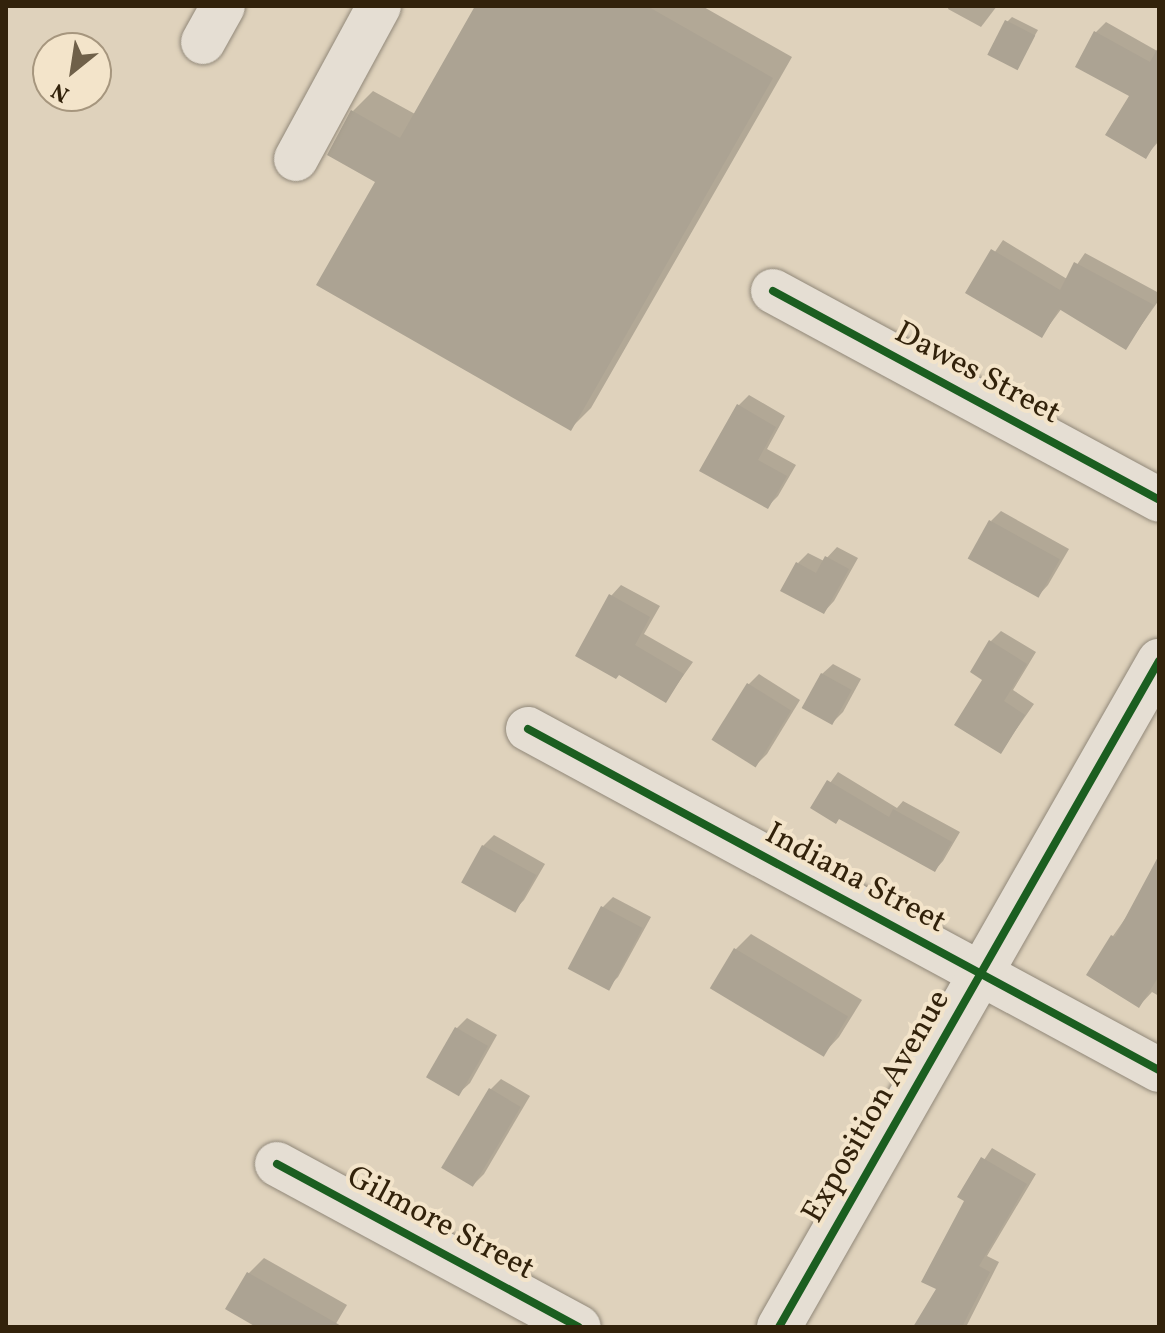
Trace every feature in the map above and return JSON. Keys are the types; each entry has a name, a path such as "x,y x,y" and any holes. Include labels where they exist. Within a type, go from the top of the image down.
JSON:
{"street":[{"path":"296,159 379,6"},
{"name":"Dawes Street","path":"773,291 1159,500"},
{"name":"Exposition Avenue","path":"779,1327 1159,661"},
{"name":"Indiana Street","path":"528,729 1159,1070"},
{"name":"Gilmore Street","path":"277,1164 579,1327"}],"building":[{"path":"475,6 647,6 773,78 571,431 316,285 375,182 327,155 351,110 400,138"},
{"path":"1005,20 1035,35 1018,70 987,55"},
{"path":"1094,31 1150,62 1159,46 1159,137 1146,159 1105,135 1129,96 1075,67"},
{"path":"991,249 1060,290 1074,262 1154,305 1126,350 1059,309 1042,338 965,293"},
{"path":"737,404 776,427 758,460 787,476 768,509 699,471"},
{"path":"989,520 1060,559 1039,598 968,558"},
{"path":"825,556 849,569 824,614 780,591 796,562 816,573"},
{"path":"609,594 650,617 635,645 684,674 666,703 619,675 616,679 575,656"},
{"path":"989,640 1027,664 1004,701 1025,715 1001,754 954,725 982,680 970,672"},
{"path":"821,673 852,690 832,725 802,708"},
{"path":"747,683 791,711 756,767 711,740"},
{"path":"827,780 889,817 893,809 952,842 935,872 839,819 836,824 810,808"},
{"path":"482,845 536,875 515,913 461,883"},
{"path":"1159,855 1159,976 1139,1008 1086,975 1111,935 1115,937"},
{"path":"601,906 642,928 609,991 568,969"},
{"path":"734,948 848,1017 824,1057 710,988"},
{"path":"455,1027 488,1046 459,1096 426,1077"},
{"path":"489,1088 521,1107 473,1187 441,1168"},
{"path":"981,1157 1027,1184 979,1266 990,1272 962,1327 913,1327 936,1289 921,1282 964,1201 957,1197"},
{"path":"247,1272 343,1327 256,1327 225,1309"}],"cycle path":[{"path":"773,291 1159,500"},
{"path":"779,1327 1159,661"},
{"path":"528,729 1159,1070"},
{"path":"277,1164 579,1327"}]}
